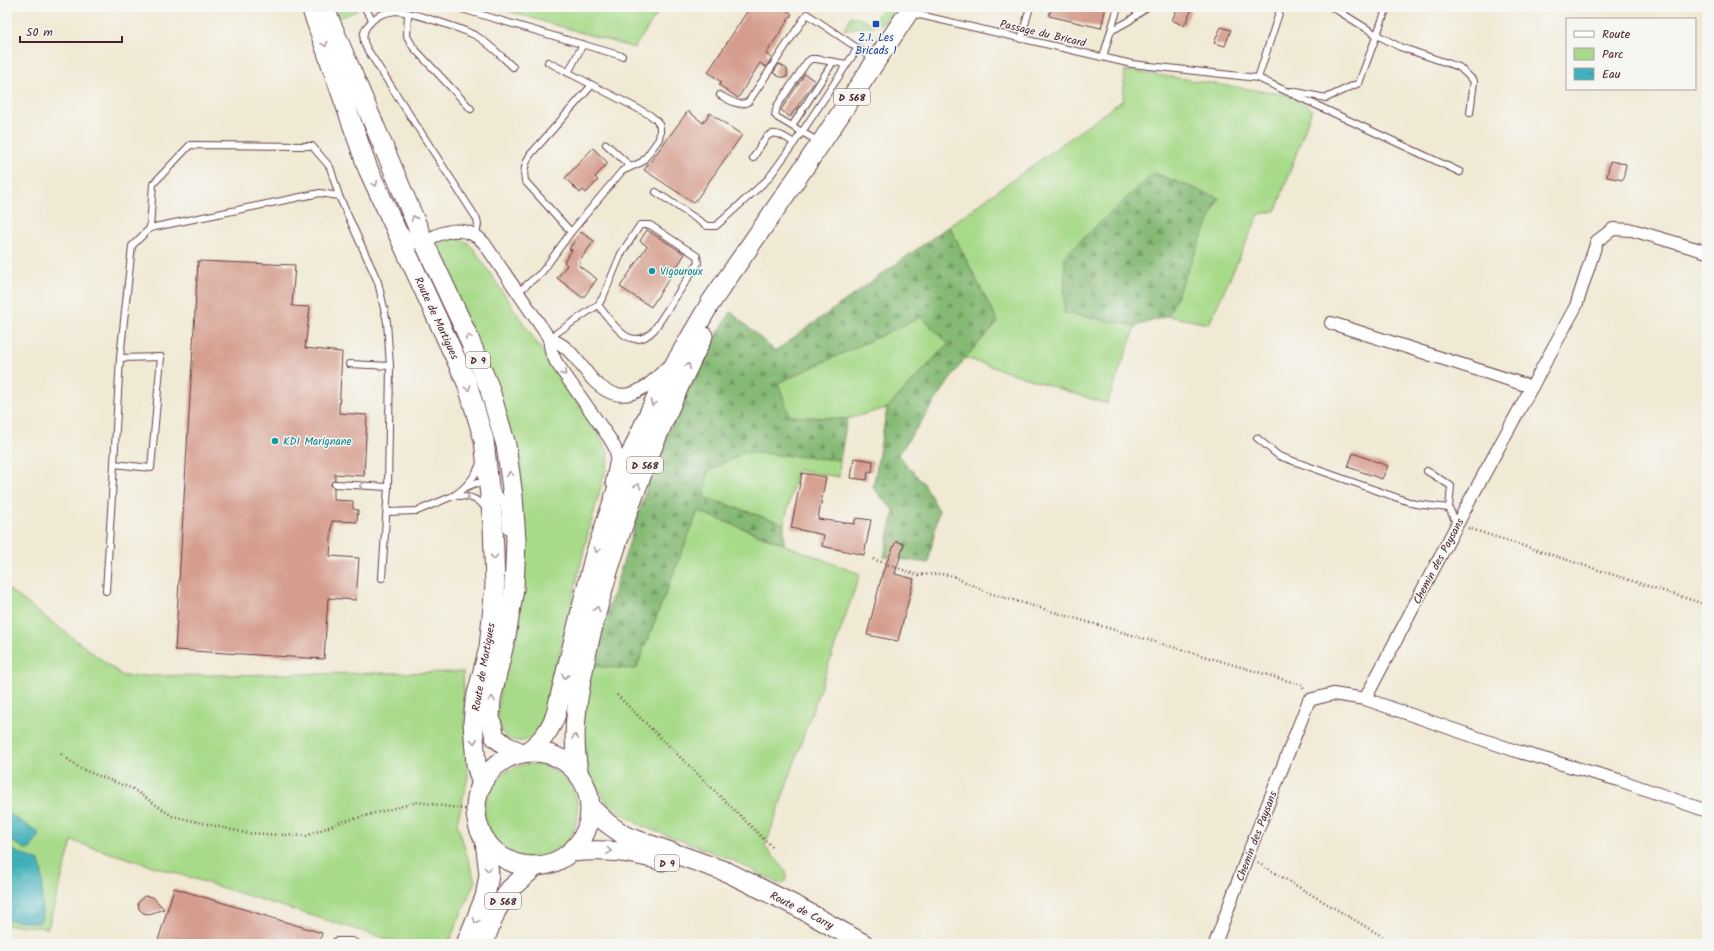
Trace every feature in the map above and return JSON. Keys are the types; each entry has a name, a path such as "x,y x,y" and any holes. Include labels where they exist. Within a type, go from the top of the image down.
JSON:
{"main road":[{"name":"Route de Martigues","path":"311,7 368,169 467,383 484,440 493,524 495,585 489,648 475,702 473,723 476,764 482,785"},
{"name":"Route de Martigues","path":"324,7 424,242 467,334 489,387 506,445 516,532 514,589 506,636 491,699 490,718 495,737 506,746 525,753"},
{"name":"D 568","path":"525,753 540,743 548,732 555,718 594,558 623,472 659,391 711,302 821,144 910,9"},
{"name":"D 568","path":"579,775 576,760 574,722 584,665 601,590 620,533 654,441 688,366 718,307 795,182"},
{"path":"525,753 542,753 556,757 569,764 579,775 589,796 590,807 588,824 582,840 571,852 555,862 536,866 521,865 507,860 495,852 485,840 479,826 476,811 478,798 482,785 492,770 506,760 525,753"},
{"name":"Route de Carry","path":"590,807 607,823 626,836 727,872 798,907 864,944"},
{"name":"D 568","path":"466,944 485,897 489,875 485,840"},
{"name":"Route de Carry","path":"571,852 600,850 625,852 651,858 715,878 761,889"},
{"name":"D 568","path":"483,944 496,911 510,889 536,866"}],"street":[{"path":"393,225 408,239 414,242 424,242 444,232 458,230 465,231 476,236 484,243 549,338 568,350 593,380 603,389 612,394 622,395 636,393 658,376 682,350"},
{"name":"Chemin des Paysans","path":"1365,699 1457,525 1576,306 1597,241 1613,229 1632,230 1707,252"},
{"path":"1331,323 1532,387"},
{"path":"549,338 551,351 556,362 615,448 617,456 616,465 604,528"},
{"path":"1309,700 1333,694 1365,699 1519,752 1619,780 1707,811"},
{"name":"Chemin des Paysans","path":"1215,944 1247,857 1309,700"}],"lane":[{"path":"364,7 372,19"},
{"path":"455,7 622,56"},
{"path":"847,7 855,7"},
{"path":"1021,38 1030,7"},
{"path":"1103,57 1118,7"},
{"path":"1111,31 1147,7"},
{"path":"1258,78 1281,7"},
{"path":"1332,7 1377,35 1400,47 1459,66 1474,81 1470,114"},
{"path":"1281,88 1326,98 1359,83 1387,7"},
{"name":"Passage du Bricard","path":"910,9 1021,38 1132,64 1258,78 1281,88"},
{"path":"476,236 478,224 477,219 364,44 364,32 372,19 380,15 394,11 408,13 471,33 486,43 513,67"},
{"path":"408,13 407,36 413,48 471,108"},
{"path":"720,95 740,104 745,104 750,101 807,14 877,60"},
{"path":"568,73 583,44"},
{"path":"656,192 707,226 716,226 768,180 858,48"},
{"path":"821,144 775,115 795,85 807,62 812,59 847,64"},
{"path":"518,292 542,272 571,232 622,171 630,166 642,162 659,139 660,126 650,115 548,62"},
{"path":"792,126 796,114 809,93 833,62"},
{"path":"571,232 525,181 523,173 530,155 592,85"},
{"path":"1281,88 1460,172"},
{"path":"753,158 768,134 774,132 780,134 794,143"},
{"path":"606,144 630,166"},
{"path":"150,228 153,184 190,145 312,146 330,167 339,196 378,282 388,322 390,366 388,488 382,578"},
{"path":"106,592 120,358 132,246 150,228 320,193 339,196"},
{"path":"549,338 598,304 603,298 621,254 640,226 645,224 650,225 697,256 699,260 659,323 648,337 640,340 631,339 622,333 598,304"},
{"path":"114,464 151,468 161,357 120,358"},
{"path":"349,364 390,366"},
{"path":"1257,438 1279,456 1415,504 1449,508"},
{"path":"464,488 479,466 484,440"},
{"path":"1427,471 1451,486 1449,508 1457,525"},
{"path":"387,512 417,511 453,496 464,488 476,483 483,483 501,494 507,540"},
{"path":"335,484 388,488"},
{"path":"453,496 467,496 481,503 487,509 493,524"},
{"path":"508,548 514,589"},
{"path":"334,944 336,941 352,941 358,944"}],"path":[{"path":"1457,525 1707,605"},
{"path":"873,559 917,576 939,574 950,575 989,593 1302,685 1309,700"},
{"path":"617,695 772,847"},
{"path":"61,754 81,769 133,789 172,816 246,833 306,836 341,822 418,802 476,811"},
{"path":"1247,857 1395,944"}],"green space":[{"path":"335,7 355,7 357,11 339,18"},
{"path":"494,7 662,7 634,48"},
{"path":"883,7 896,7 886,21 872,26 844,30 851,16 873,23"},
{"path":"1125,70 1289,95 1312,109 1276,211 1259,214 1209,324 1168,316 1218,198 1064,313 1136,326 1107,404 965,358 998,322 949,226 1123,100"},
{"path":"1154,173 1219,198 1168,316 1136,326 1064,313 1065,255"},
{"path":"949,226 998,322 965,358 898,455 925,485 939,511 928,563 884,557 894,511 873,488 887,408 948,344 921,317 778,383 790,416 847,419 840,460 745,452 708,471 704,497 784,524 784,544 698,511 636,669 590,666 654,465 699,363 731,312 775,351"},
{"path":"458,238 467,242 473,248 604,443 608,453 607,465 587,537 545,716 537,733 530,739 520,741 505,736 497,716 520,507 439,254 440,246 444,242"},
{"path":"921,317 948,344 887,408 847,419 789,416 778,383"},
{"path":"745,452 840,460 839,477 797,470 784,524 704,497 708,471"},
{"path":"698,511 860,574 765,847 786,871 787,877 784,883 778,884 771,879 728,858 642,826 609,805 589,774 581,728 590,666 636,669"},
{"path":"7,588 123,676 463,672 468,777 457,823 475,881 448,944 403,944 72,841 48,928 7,925"},
{"path":"531,764 549,767 564,778 575,793 578,811 575,829 564,844 549,855 531,858 513,855 498,844 487,829 484,811 487,793 498,778 513,767"}],"water":[{"path":"9,814 38,832 38,837 30,849 25,849 7,838 7,815"},
{"path":"7,848 39,861 42,872 42,917 39,923 7,920"}],"building":[{"path":"750,7 781,7 792,14 766,54 772,58 766,67 760,63 738,98 719,85 721,82 708,72"},
{"path":"1051,7 1106,7 1101,28 1049,16"},
{"path":"1178,7 1193,7 1184,26 1172,20"},
{"path":"1221,27 1231,30 1225,46 1214,43"},
{"path":"779,64 787,69 787,77 780,77 773,73"},
{"path":"805,74 815,81 790,117 781,110"},
{"path":"688,111 703,123 710,113 742,135 694,203 644,170"},
{"path":"593,148 608,163 595,177 598,180 586,193 583,190 580,193 565,178"},
{"path":"1610,161 1626,164 1623,180 1607,177"},
{"name":"Vigouroux","path":"647,230 685,254 651,307 620,287 647,246 640,241"},
{"path":"581,232 594,241 579,261 581,263 579,266 597,279 583,298 557,278 567,265 564,262 572,250 569,249"},
{"name":"KDI Marignane","path":"198,261 295,265 292,306 310,307 305,348 342,352 339,413 367,415 364,476 335,474 335,480 331,483 331,486 334,488 334,500 353,501 353,509 358,510 357,522 332,521 330,556 359,558 356,600 328,598 324,659 175,650"},
{"path":"1353,453 1388,466 1382,479 1348,467"},
{"path":"854,458 873,461 872,472 868,471 867,480 851,478"},
{"path":"802,473 826,477 818,519 854,524 856,518 871,520 864,555 822,546 824,535 791,528"},
{"path":"896,541 904,544 895,574 914,579 898,641 867,635 883,571"},
{"path":"174,888 322,933 319,944 157,944"},
{"path":"144,896 153,897 164,909 149,914 143,913 139,909 138,903"}],"place":[{"name":"Z.I. Les Bricads 1","path":"876,24"},
{"name":"Vigouroux","path":"652,271"},
{"name":"KDI Marignane","path":"275,441"}]}
